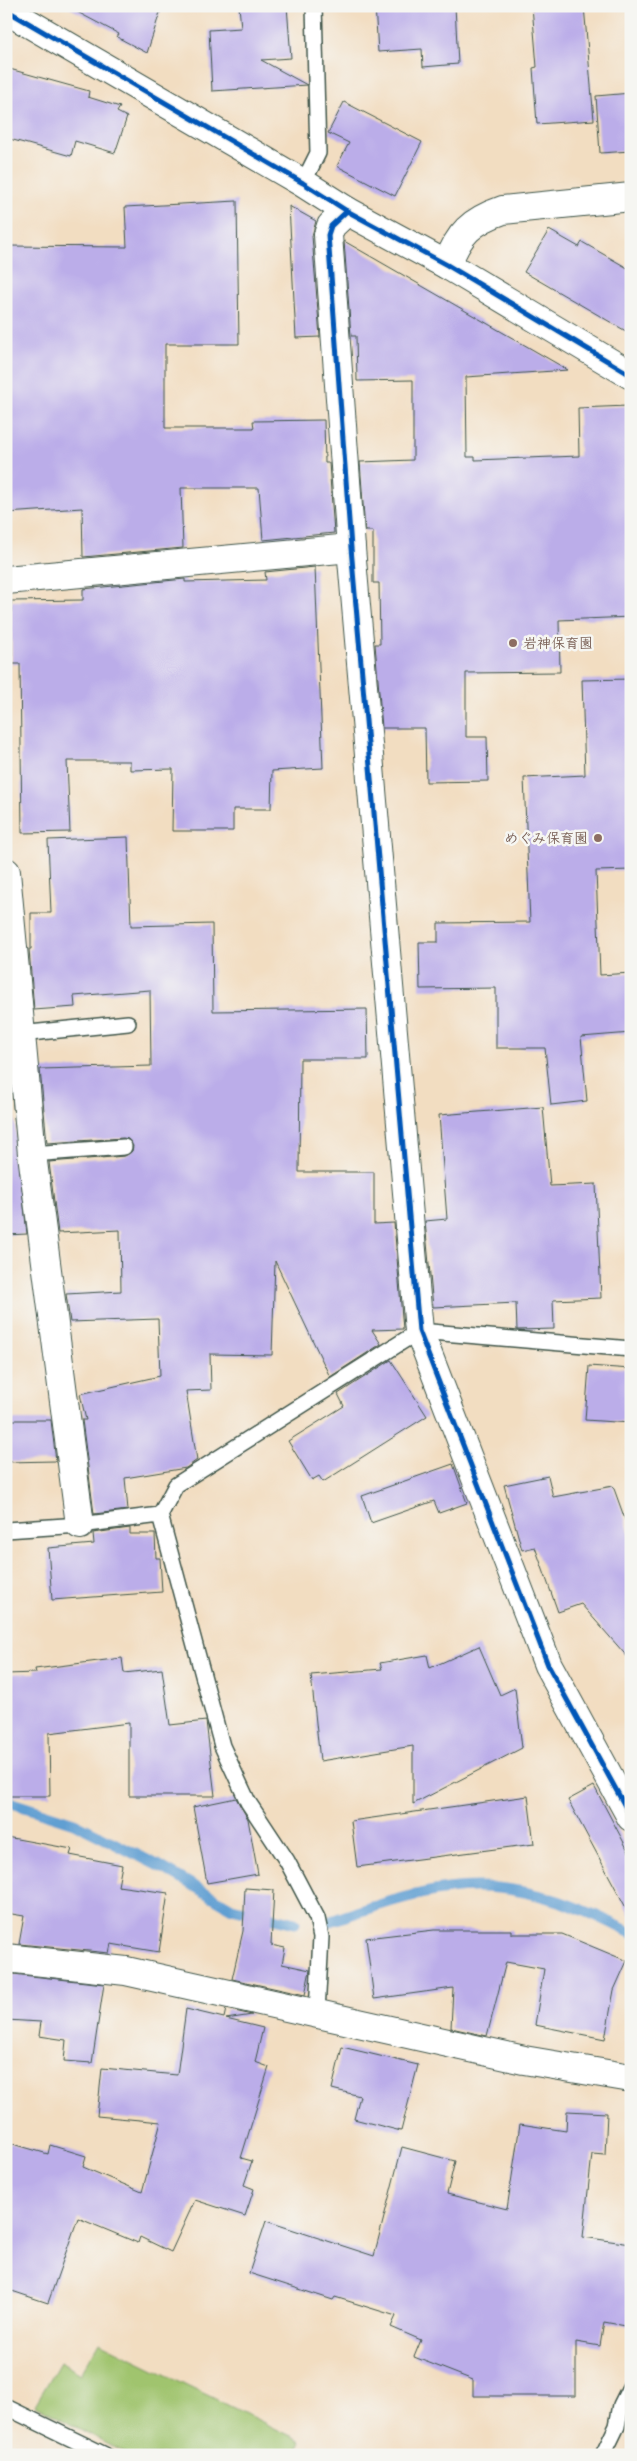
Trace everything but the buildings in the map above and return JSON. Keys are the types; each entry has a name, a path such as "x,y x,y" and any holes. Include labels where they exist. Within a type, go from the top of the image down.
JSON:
{"street":[{"path":"6,10 304,183 347,211 447,264 631,375"},
{"path":"447,264 455,243 462,234 488,215 503,210 631,198"},
{"path":"347,211 331,226 328,235 352,548 419,1331 548,1666 631,1817"},
{"path":"6,580 352,548"},
{"path":"6,872 32,1154 80,1525"},
{"path":"6,1958 126,1972 317,2012 524,2060 631,2078"}],"lane":[{"path":"304,183 318,153 314,6"},
{"path":"20,1034 128,1024"},
{"path":"32,1154 124,1147"},
{"path":"317,2012 321,1937 317,1918 288,1861 248,1802 222,1746 160,1515 176,1485 419,1331 631,1348"},
{"path":"6,1530 80,1525 160,1515"},
{"path":"603,2455 617,2426 620,2405 631,2385"},
{"path":"6,2407 105,2455"}],"green space":[{"path":"99,2342 301,2441 294,2455 129,2455 35,2405 60,2362 81,2374"}],"waterway":[{"path":"6,1801 74,1823 163,1868 232,1908 295,1923"},
{"path":"331,1921 419,1894 472,1887 520,1891 543,1896 588,1912 631,1933"}],"cycle path":[{"path":"6,10 303,183 347,211 447,265 631,375"},
{"path":"347,211 331,226 328,235 351,548 419,1331 548,1665 631,1817"}],"place":[{"name":"岩神保育園","path":"513,643"},
{"name":"めぐみ保育園","path":"598,838"}]}
